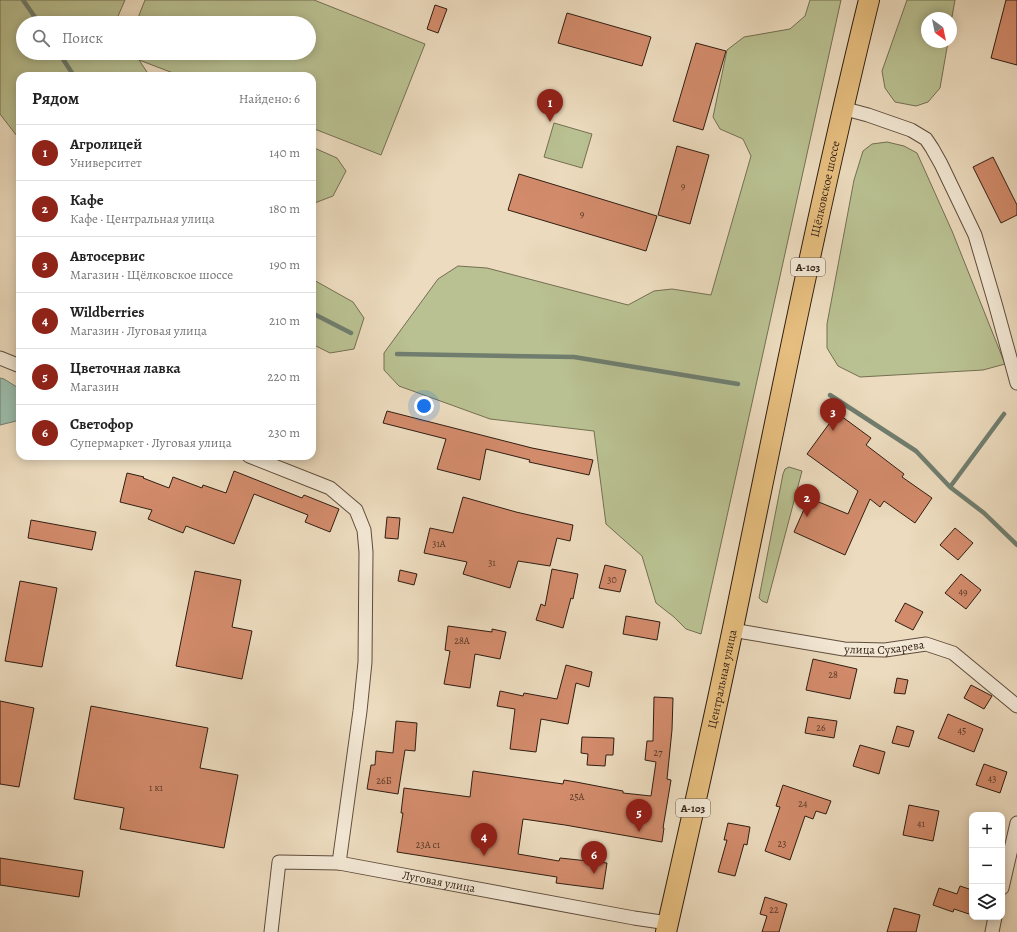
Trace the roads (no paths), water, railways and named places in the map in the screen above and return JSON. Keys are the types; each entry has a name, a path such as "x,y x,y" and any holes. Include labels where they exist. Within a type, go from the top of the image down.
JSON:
{"main road":[{"name":"Щёлковское шоссе","path":"774,426 842,108 869,0"},
{"name":"Центральная улица","path":"667,928 732,630 774,426"}],"street":[{"path":"842,108 868,115 911,130 926,139 932,148 945,171 975,235 1017,383"},
{"path":"0,358 16,364"},
{"path":"259,460 330,488 356,510 364,530 366,552 365,662 340,863"},
{"name":"улица Сухарева","path":"732,630 844,649 885,650 926,644 953,653 1017,706"},
{"path":"1003,884 1017,824"},
{"name":"Луговая улица","path":"271,932 278,862 340,863 627,916 667,928"},
{"path":"992,932 994,920"}],"waterway":[{"path":"23,0 34,16"},
{"path":"64,60 71,72"},
{"path":"316,315 351,333"},
{"path":"397,354 574,357 738,384"},
{"path":"830,395 916,451 950,487 984,513 1017,545"},
{"path":"950,487 1004,414"}],"place":[{"name":"Агролицей","path":"550,122"},
{"name":"Автосервис","path":"833,431"},
{"name":"Кафе","path":"807,517"},
{"name":"Цветочная лавка","path":"639,832"},
{"name":"Wildberries","path":"484,856"},
{"name":"Светофор","path":"594,874"}]}
